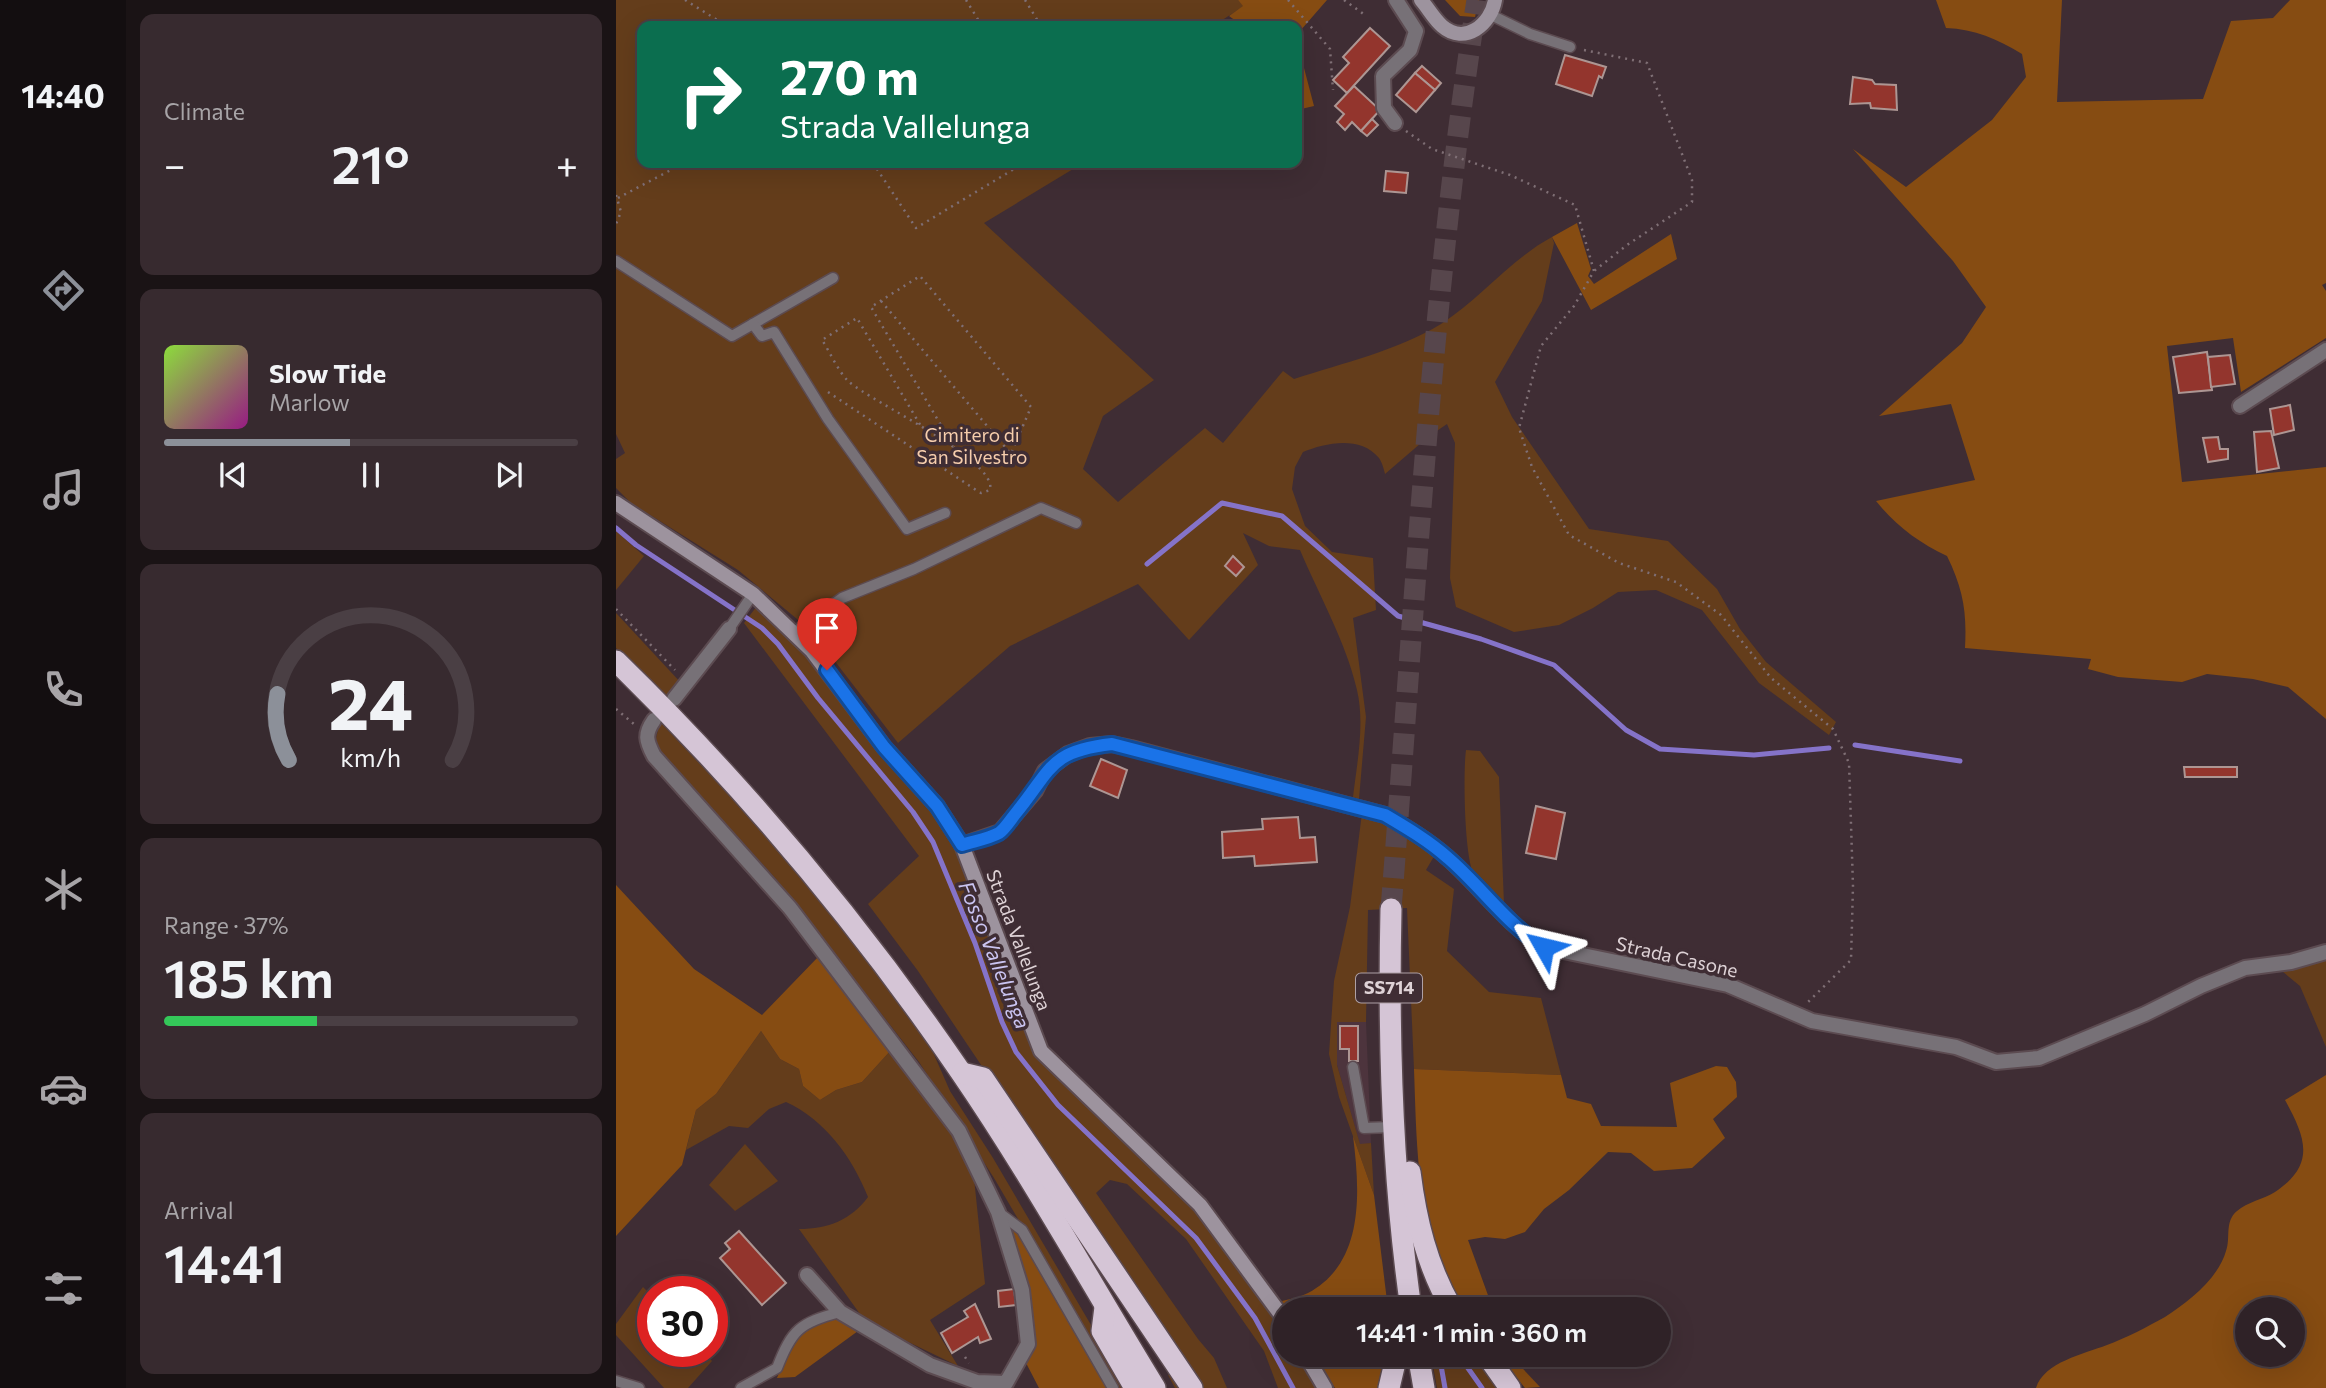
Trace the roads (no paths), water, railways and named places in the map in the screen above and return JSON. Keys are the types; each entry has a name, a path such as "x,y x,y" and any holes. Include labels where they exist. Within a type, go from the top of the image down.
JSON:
{"highway":[{"path":"616,661 624,675 705,752 834,899 962,1073 1155,1388"},
{"name":"SS714","path":"1391,908 1389,1035 1393,1127 1410,1297"},
{"path":"962,1073 983,1078 1192,1388"},
{"path":"1395,1150 1409,1165 1419,1225 1430,1266 1446,1297"},
{"path":"1395,1297 1389,1238 1400,1211"},
{"path":"1105,1307 1102,1331 1135,1388"},
{"path":"1390,1386 1394,1367"},
{"path":"1420,1367 1424,1388"},
{"path":"1495,1367 1510,1388"}],"street":[{"path":"1395,123 1384,108 1383,76 1410,50 1416,31 1396,0"},
{"path":"1421,0 1442,26 1452,32 1465,34 1475,31 1493,7"},
{"path":"2240,406 2326,350"},
{"name":"Strada Vallelunga","path":"616,503 753,594 812,651 884,747 937,806 962,845 1041,1051 1200,1205 1272,1304"},
{"path":"674,699 729,629"},
{"path":"654,720 646,734 646,743 654,756 790,908 960,1131 998,1212 1022,1290 1028,1344 1006,1383 977,1382 930,1365 840,1312 807,1275"},
{"name":"Strada Casone","path":"962,845 1000,832 1035,791 1045,771 1068,754 1090,746 1112,744 1385,815 1419,835 1447,857 1527,936 1544,947 1728,985 1796,1014 1838,1027 1956,1048 1996,1062 2039,1058 2098,1035 2245,968 2291,962 2326,952"},
{"path":"1313,1367 1325,1388"}],"lane":[{"path":"1493,7 1530,34 1570,47"},
{"path":"616,261 732,336 833,278"},
{"path":"753,324 762,336 774,332 811,392 907,529 945,513"},
{"path":"793,633 842,598 914,569 1041,508 1076,523"},
{"path":"729,629 753,594"},
{"path":"1353,1068 1364,1128 1393,1127"},
{"path":"998,1212 1022,1230 1113,1388"},
{"path":"741,1388 777,1368 788,1341 810,1320 840,1312"},
{"path":"616,1381 639,1388"}],"waterway":[{"path":"1147,564 1222,503 1282,516 1398,616 1481,639 1554,665 1626,730 1660,749 1754,755 1829,748"},
{"name":"Fosso Vallelunga","path":"616,528 636,545 762,628 778,644 818,698 913,812 933,842 1016,1052 1058,1105 1196,1238 1255,1318 1293,1388"},
{"path":"1855,745 1960,761"},
{"path":"1441,1367 1445,1388"},
{"path":"1467,1367 1482,1388"}],"tunnel":[{"path":"1391,909 1435,340 1477,0"}],"park label":[{"name":"Cimitero di San Silvestro","path":"972,446"}]}
